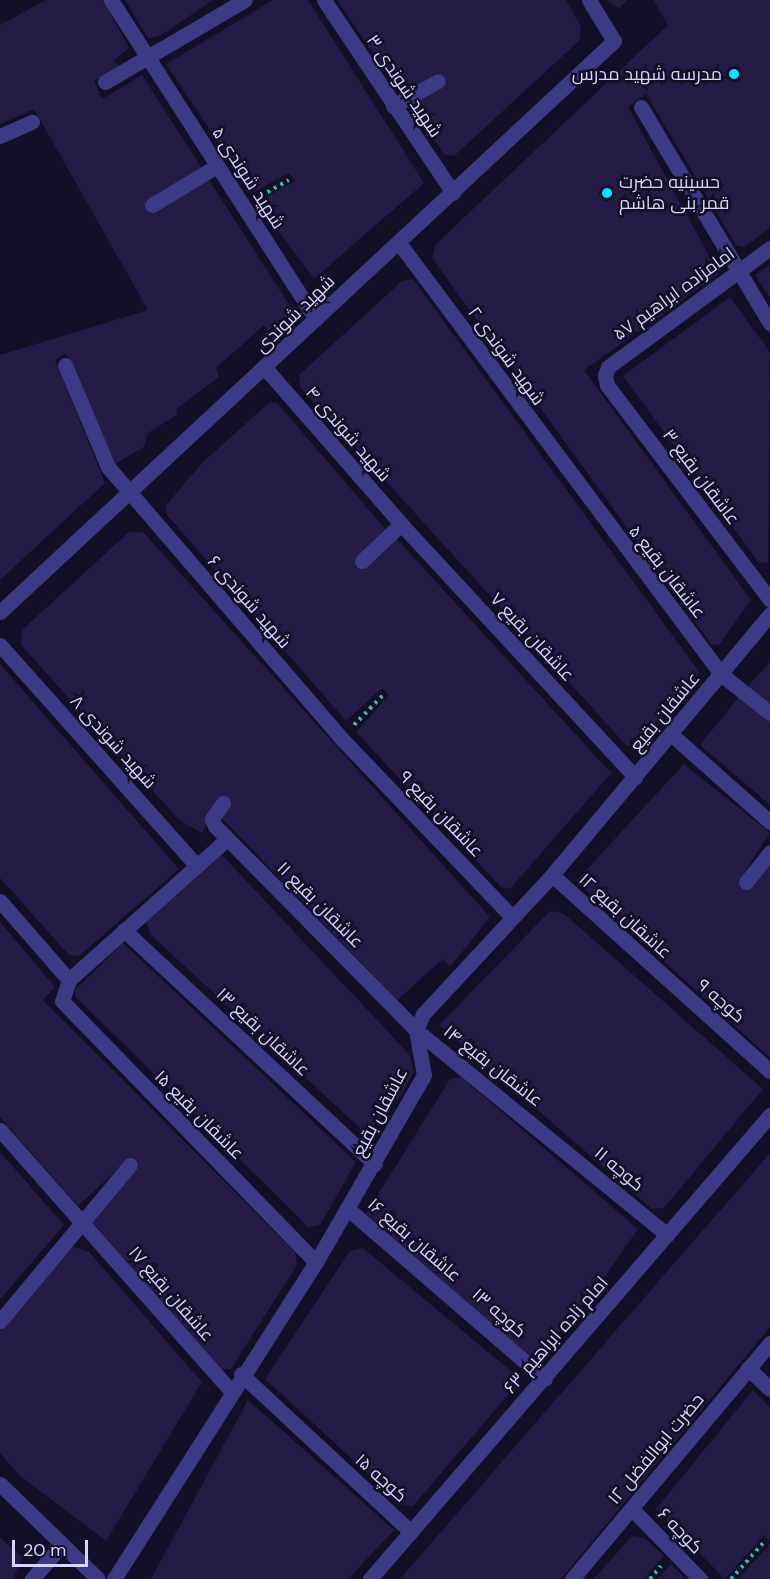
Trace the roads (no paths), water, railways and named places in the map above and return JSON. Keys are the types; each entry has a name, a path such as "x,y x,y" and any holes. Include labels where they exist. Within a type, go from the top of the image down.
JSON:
{"street":[{"name":"شهید شوندی ۵","path":"111,0 316,319"},
{"path":"105,82 245,0"},
{"name":"شهید شوندی ۳","path":"324,0 453,193"},
{"name":"شهید شوندی","path":"0,612 128,492 266,369 316,319 614,41 589,0"},
{"path":"393,106 438,81"},
{"path":"641,107 736,273 770,323"},
{"path":"0,136 32,122"},
{"path":"152,204 217,166"},
{"name":"شهید شوندی ۲","path":"399,243 581,492"},
{"name":"امامزاده ابراهیم ۵۷","path":"605,375 608,367 770,248"},
{"name":"شهید شوندی ۶","path":"65,365 108,467 341,738"},
{"name":"شهید شوندی ۴","path":"266,369 401,524"},
{"name":"عاشقان بقیع ۳","path":"605,375 607,385 770,600"},
{"name":"عاشقان بقیع ۵","path":"581,492 722,675 770,713"},
{"path":"362,561 401,524"},
{"name":"عاشقان بقیع ۷","path":"401,524 635,777"},
{"name":"عاشقان بقیع","path":"114,1579 241,1374 316,1262 375,1164 424,1075 416,1030 423,1014 552,875 672,735 770,614"},
{"name":"شهید شوندی ۸","path":"0,645 197,866"},
{"path":"672,735 770,822"},
{"name":"عاشقان بقیع ۹","path":"341,738 512,917"},
{"name":"عاشقان بقیع ۱۱","path":"223,803 212,819 227,839 416,1030"},
{"path":"65,986 124,930 227,839"},
{"path":"746,882 770,852"},
{"name":"عاشقان بقیع ۱۲","path":"552,875 673,985"},
{"name":"عاشقان بقیع ۱۵","path":"0,901 65,986 68,1010 316,1262"},
{"name":"عاشقان بقیع ۱۳","path":"124,930 375,1164"},
{"name":"کوچه ۹","path":"673,985 770,1071"},
{"name":"عاشقان بقیع ۱۴","path":"416,1030 546,1132"},
{"name":"امام زاده ابراهیم ۶۳","path":"370,1579 545,1379 770,1114"},
{"name":"عاشقان بقیع ۱۷","path":"0,1130 231,1391"},
{"name":"کوچه ۱۱","path":"546,1132 667,1235"},
{"path":"0,1321 130,1165"},
{"name":"عاشقان بقیع ۱۶","path":"348,1209 454,1300"},
{"name":"کوچه ۱۳","path":"454,1300 545,1379"},
{"name":"حضرت ابوالفضل ۱۲","path":"572,1579 770,1343"},
{"path":"748,1368 770,1389"},
{"name":"کوچه ۱۵","path":"241,1374 411,1532"},
{"path":"0,1484 61,1546 98,1579"},
{"name":"کوچه ۶","path":"632,1509 700,1579"},
{"path":"32,1579 61,1546"}],"place":[{"name":"مدرسه شهید مدرس","path":"734,74"},
{"name":"حسینیه حضرت قمر بنی هاشم","path":"607,193"}]}
